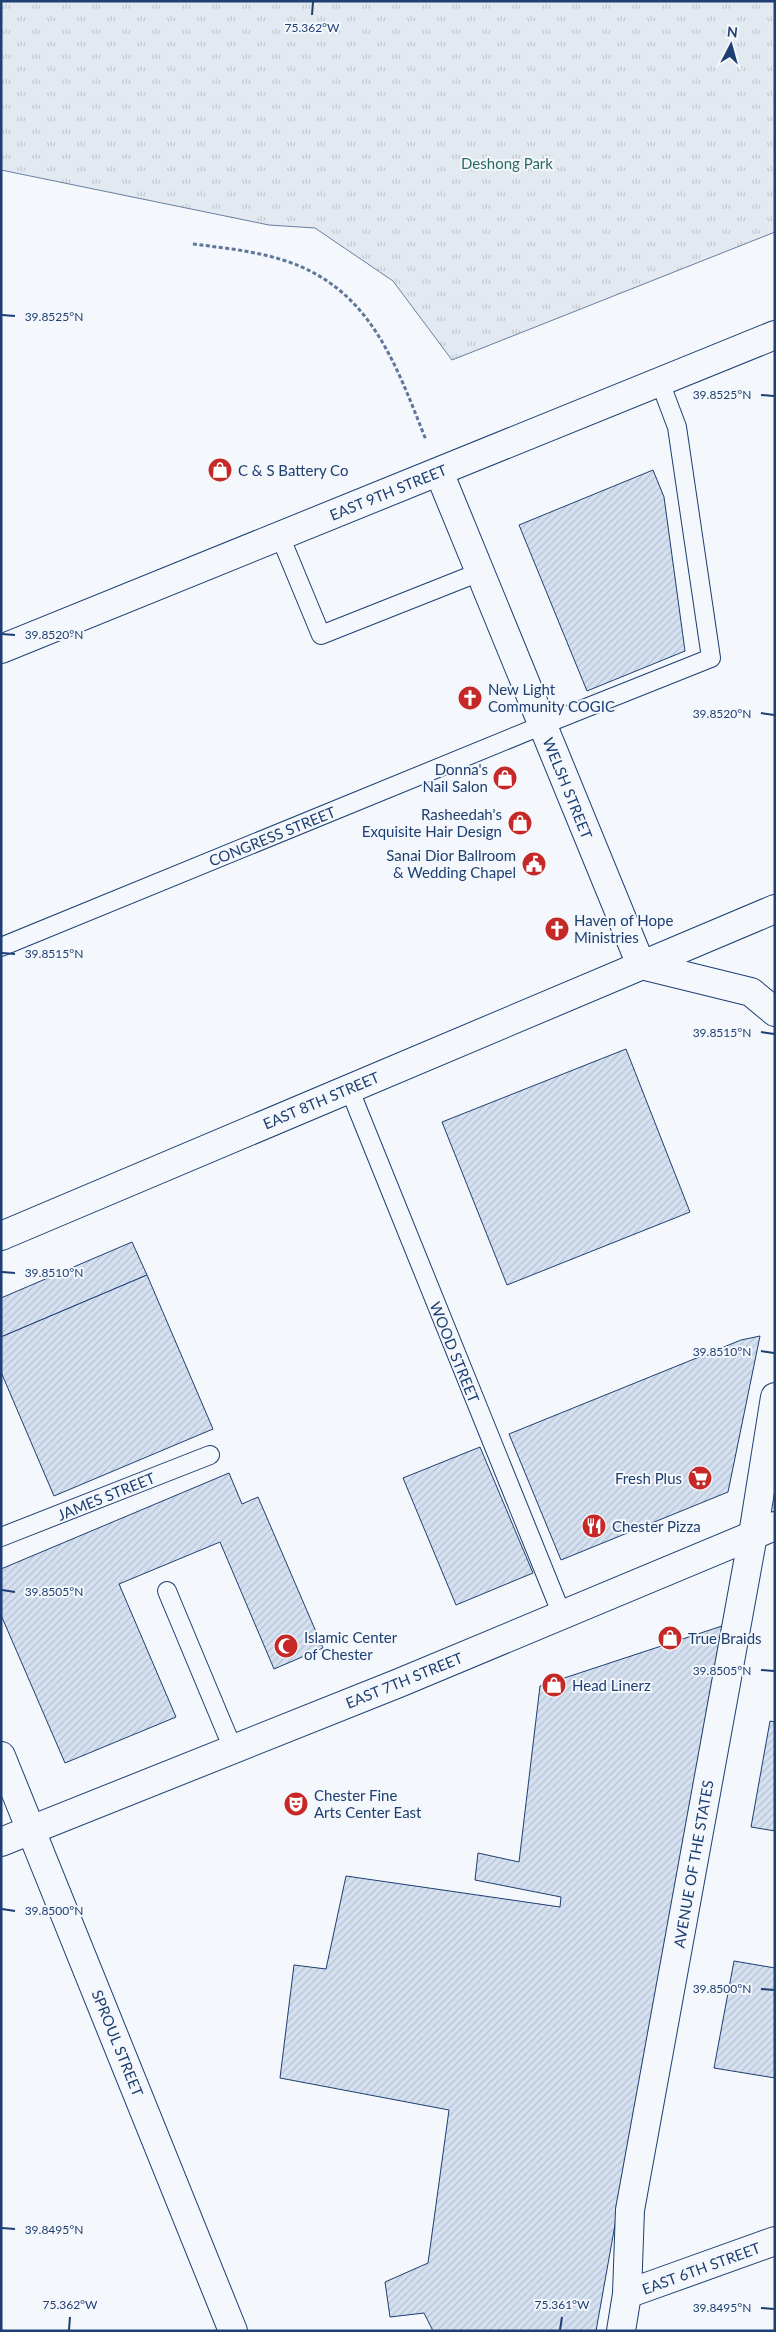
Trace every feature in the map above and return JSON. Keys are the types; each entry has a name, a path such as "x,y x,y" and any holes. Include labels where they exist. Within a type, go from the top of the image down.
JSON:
{"street":[{"name":"EAST 9TH STREET","path":"1,649 775,335"},
{"name":"WELSH STREET","path":"439,472 641,966"},
{"name":"EAST 8TH STREET","path":"1,1236 775,909"},
{"path":"641,966 751,992 775,1012"},
{"name":"AVENUE OF THE STATES","path":"621,2331 627,2294 630,2210 764,1530 775,1397"},
{"name":"EAST 7TH STREET","path":"1,1842 399,1683 764,1530"},
{"name":"SPROUL STREET","path":"1,1756 233,2331"},
{"name":"EAST 6TH STREET","path":"627,2294 775,2241"}],"lane":[{"name":"CONGRESS STREET","path":"1,947 711,658 677,427 660,382"},
{"path":"280,536 320,635 480,572"},
{"name":"WOOD STREET","path":"348,1088 562,1615"},
{"name":"JAMES STREET","path":"1,1537 210,1455"},
{"path":"168,1590 234,1749"}],"path":[{"path":"192,244 256,253 287,261 318,275 343,292 367,316 396,365 439,472"}],"green space":[{"name":"Deshong Park","path":"1,1 775,1 775,232 452,360 393,281 315,228 269,225 1,170"}],"building":[{"path":"653,470 664,497 685,651 587,691 519,525"},
{"path":"626,1049 690,1212 507,1285 442,1122"},
{"path":"132,1242 147,1275 1,1337 1,1298"},
{"path":"147,1275 213,1429 54,1496 1,1372 1,1337"},
{"path":"760,1336 728,1492 561,1560 509,1434 741,1340"},
{"path":"480,1447 533,1573 456,1605 403,1478"},
{"path":"229,1473 242,1504 258,1497 323,1648 274,1669 220,1542 119,1584 176,1717 65,1763 1,1615 1,1569"},
{"path":"722,1626 596,2331 433,2331 424,2313 390,2317 385,2282 428,2263 449,2110 280,2078 294,1965 326,1969 346,1876 560,1907 561,1897 475,1880 478,1853 519,1862 540,1686"},
{"path":"770,1721 775,1722 775,1831 751,1827"},
{"path":"734,1961 775,1968 775,2078 714,2068"}],"place":[{"name":"C & S Battery Co","path":"220,470"},
{"name":"New Light Community COGIC","path":"470,698"},
{"name":"Donna's Nail Salon","path":"505,778"},
{"name":"Rasheedah's Exquisite Hair Design","path":"520,823"},
{"name":"Sanai Dior Ballroom & Wedding Chapel","path":"534,864"},
{"name":"Haven of Hope Ministries","path":"557,929"},
{"name":"Fresh Plus","path":"700,1478"},
{"name":"Chester Pizza","path":"594,1526"},
{"name":"True Braids","path":"670,1638"},
{"name":"Islamic Center of Chester","path":"286,1646"},
{"name":"Head Linerz","path":"554,1685"},
{"name":"Chester Fine Arts Center East","path":"296,1804"}]}
